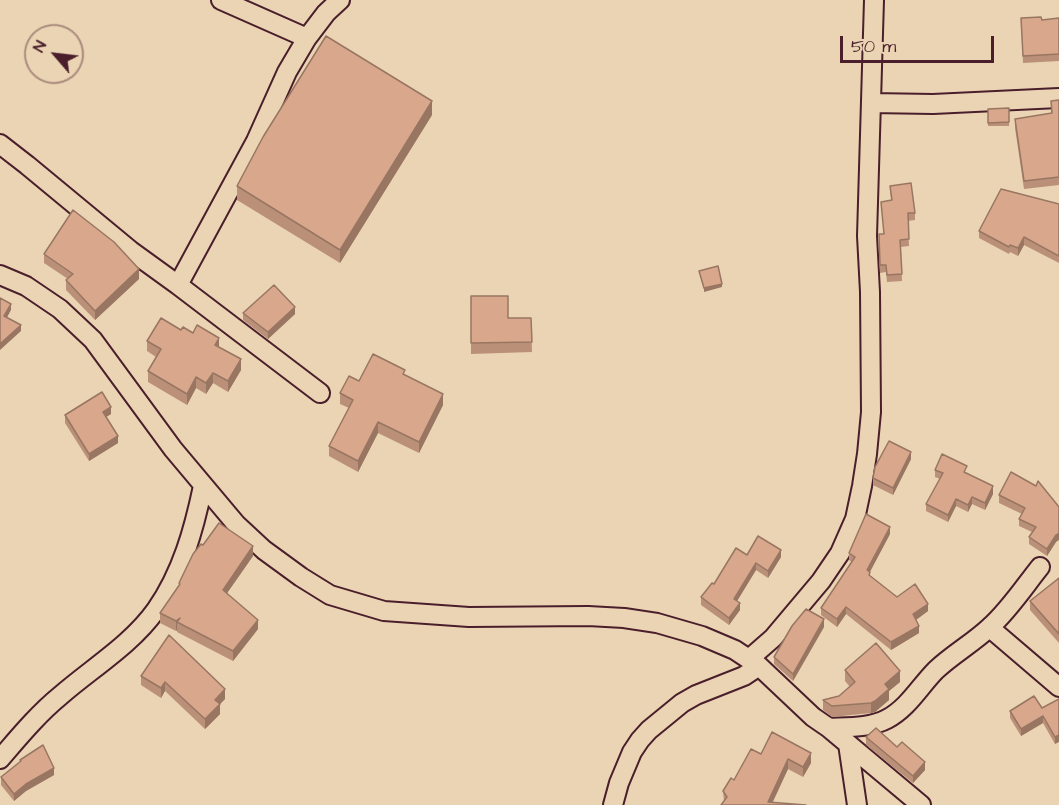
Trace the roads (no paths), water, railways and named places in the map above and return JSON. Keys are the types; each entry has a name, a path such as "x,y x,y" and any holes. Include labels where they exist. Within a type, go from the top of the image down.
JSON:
{"street":[{"path":"221,0 307,38"},
{"path":"178,285 256,141 287,72 307,38 340,0"},
{"path":"613,805 619,783 632,752 640,740 682,703 744,676 821,581 840,553 855,519 867,454 871,412 867,236 874,0"},
{"path":"871,103 933,105 1059,98"},
{"path":"0,144 131,251 320,393"},
{"path":"0,275 26,286 60,309 93,340 173,449 236,524 264,550 330,595 384,611 469,617 588,616 657,622 718,643 735,650 754,663 813,717 921,805"},
{"path":"0,759 18,737 59,697 135,635 155,612 183,560 194,527 203,486"},
{"path":"829,728 868,725 900,712 934,672 990,628 1040,567"},
{"path":"990,628 1059,687"},
{"path":"848,744 857,805"}]}
